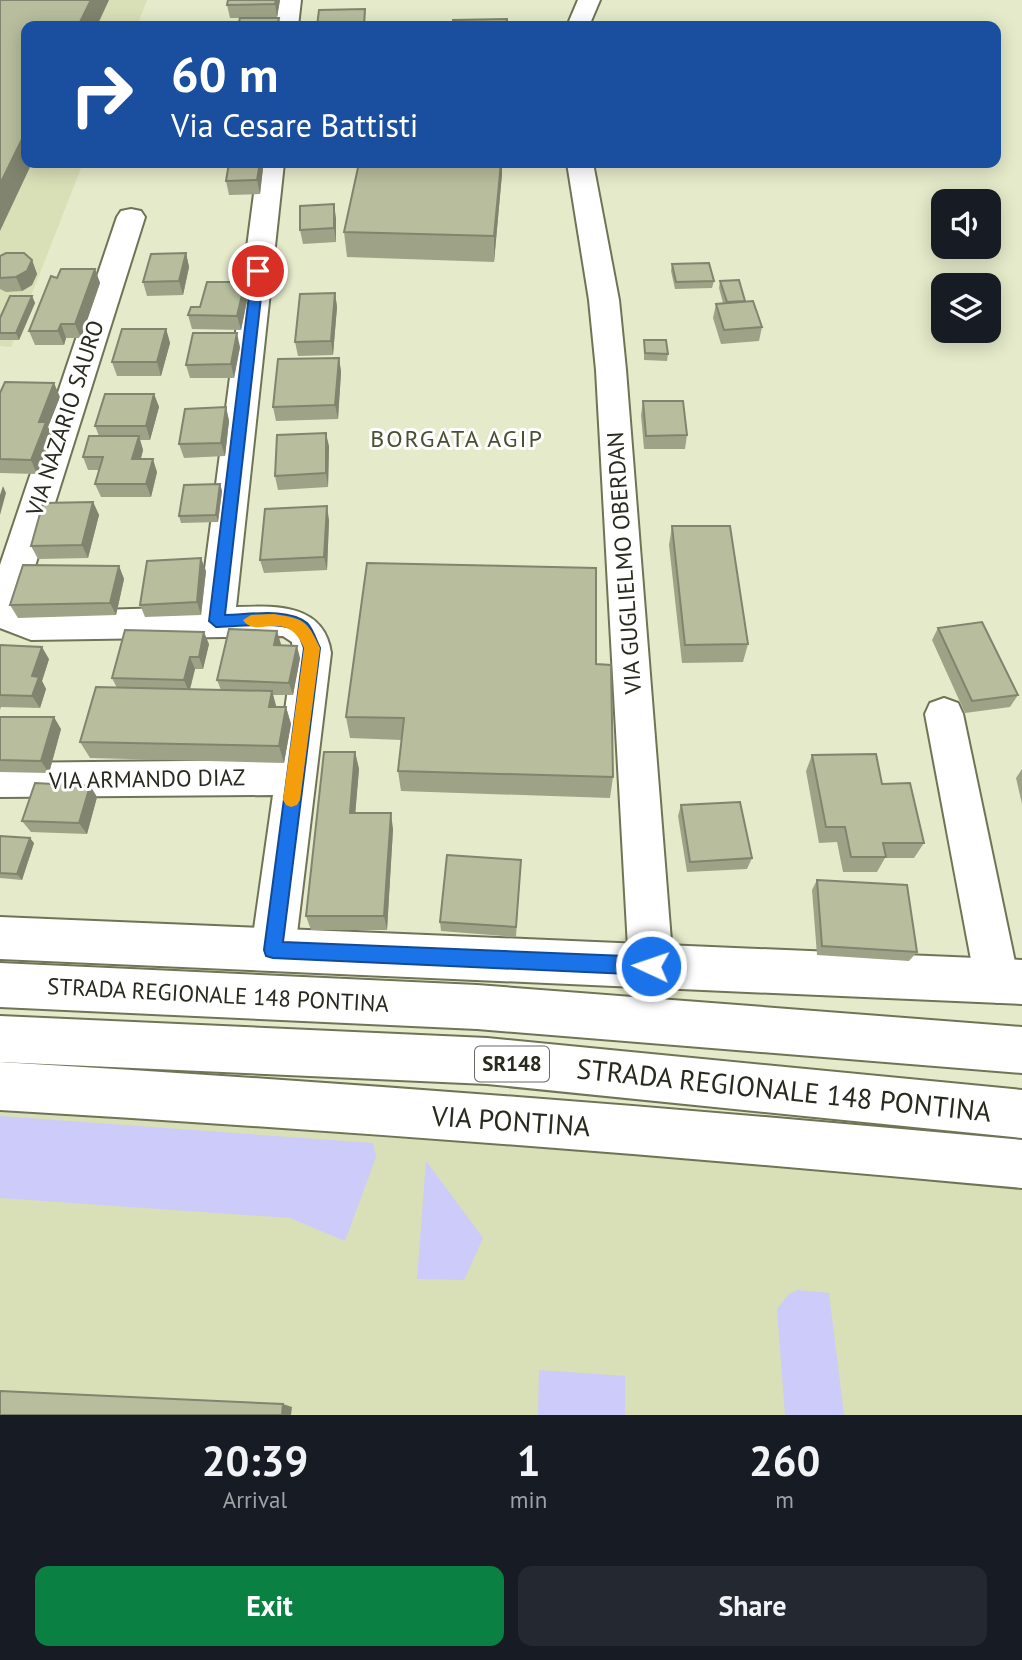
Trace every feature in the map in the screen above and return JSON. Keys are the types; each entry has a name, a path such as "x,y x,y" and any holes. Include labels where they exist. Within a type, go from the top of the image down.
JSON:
{"main road":[{"path":"288,21 290,0"},
{"path":"580,21 589,0"},
{"path":"270,168 216,621 284,621 304,629 309,637 312,653 273,950"},
{"name":"VIA GUGLIELMO OBERDAN","path":"581,168 604,300 611,370 651,966"},
{"name":"VIA NAZARIO SAURO","path":"131,217 7,598 7,612 11,619 38,626 216,621"},
{"path":"0,938 1009,982 944,714"},
{"name":"VIA ARMANDO DIAZ","path":"0,780 294,777"},
{"name":"STRADA REGIONALE 148 PONTINA","path":"0,985 477,1007 1022,1050"},
{"name":"STRADA REGIONALE 148 PONTINA","path":"0,1039 487,1061 1022,1114"},
{"name":"VIA PONTINA","path":"0,1086 303,1104 782,1141 1022,1164"}],"shaded area":[{"path":"0,0 147,0 139,21 21,21 21,168 81,168 11,347 0,346"},
{"path":"0,1068 901,1125 1022,1141 1022,1415 0,1415"},
{"path":"0,1116 373,1143 376,1157 345,1241 290,1218 0,1198"},
{"path":"426,1161 483,1238 464,1280 417,1279"},
{"path":"798,1290 829,1293 844,1415 785,1415 777,1309 789,1294"},
{"path":"539,1370 625,1376 625,1415 538,1415"}],"building":[{"path":"0,0 91,0 80,21 21,21 21,141 0,184"},
{"path":"228,0 276,0 275,4 227,5"},
{"path":"365,9 364,21 318,21 319,10"},
{"path":"240,18 279,18 278,21 239,21"},
{"path":"507,19 507,21 453,21"},
{"path":"228,168 259,168 257,180 226,181"},
{"path":"358,168 501,168 494,236 344,232"},
{"path":"334,204 334,228 300,230 300,206"},
{"path":"6,253 24,253 32,260 27,271 16,277 0,278 0,256"},
{"path":"186,253 179,281 143,282 151,254"},
{"path":"709,263 714,281 676,282 672,264"},
{"path":"61,269 95,269 75,324 61,324 58,331 29,331 51,276 57,278"},
{"path":"739,280 745,301 727,302 720,281"},
{"path":"207,282 245,282 237,316 188,315 191,307 200,307"},
{"path":"335,293 331,341 295,342 300,294"},
{"path":"10,296 32,296 16,333 0,333 0,318"},
{"path":"753,301 762,327 724,330 716,304"},
{"path":"122,329 166,329 157,362 112,362"},
{"path":"193,333 237,333 231,364 186,365"},
{"path":"644,340 666,340 668,354 645,353"},
{"path":"339,358 335,405 273,407 278,359"},
{"path":"5,382 54,383 39,422 46,422 31,460 0,459 0,393"},
{"path":"105,394 154,394 146,426 95,426"},
{"path":"643,401 683,401 687,435 646,436"},
{"path":"226,407 221,443 179,444 185,409"},
{"path":"326,433 326,473 275,476 277,435"},
{"path":"89,436 139,436 132,459 153,459 146,484 95,484 103,457 83,457"},
{"path":"220,484 216,515 179,516 184,485"},
{"path":"93,502 82,545 31,546 43,503"},
{"path":"327,506 324,557 260,560 265,509"},
{"path":"672,526 730,526 748,644 685,645"},
{"path":"201,558 197,602 140,605 147,561"},
{"path":"367,563 596,568 596,664 611,665 613,777 398,771 404,718 346,717"},
{"path":"23,565 119,566 110,603 10,605"},
{"path":"982,622 1018,695 972,701 938,628"},
{"path":"229,629 277,631 274,645 297,646 289,683 217,680"},
{"path":"125,630 204,632 199,657 190,657 184,680 112,678"},
{"path":"0,645 42,647 32,676 39,677 32,696 0,695"},
{"path":"96,687 272,691 269,707 286,707 279,746 80,742"},
{"path":"0,717 54,717 41,761 0,760"},
{"path":"324,752 355,752 350,813 391,813 384,916 306,916"},
{"path":"876,754 882,784 910,783 924,843 883,843 886,857 851,857 845,827 826,827 812,755"},
{"path":"35,783 90,786 79,823 22,821"},
{"path":"740,802 752,858 690,862 681,805"},
{"path":"0,836 30,838 17,874 0,873"},
{"path":"447,855 521,860 516,927 440,922"},
{"path":"817,880 907,885 917,952 822,946"},
{"path":"0,1391 283,1404 282,1415 0,1415"}],"slow traffic":[{"path":"251,620 295,623 304,629 312,648 291,800"}],"district":[{"name":"BORGATA AGIP","path":"457,439"}],"route":[{"path":"258,271 216,621 274,620 295,623 304,629 312,648 273,950 651,966"}]}
